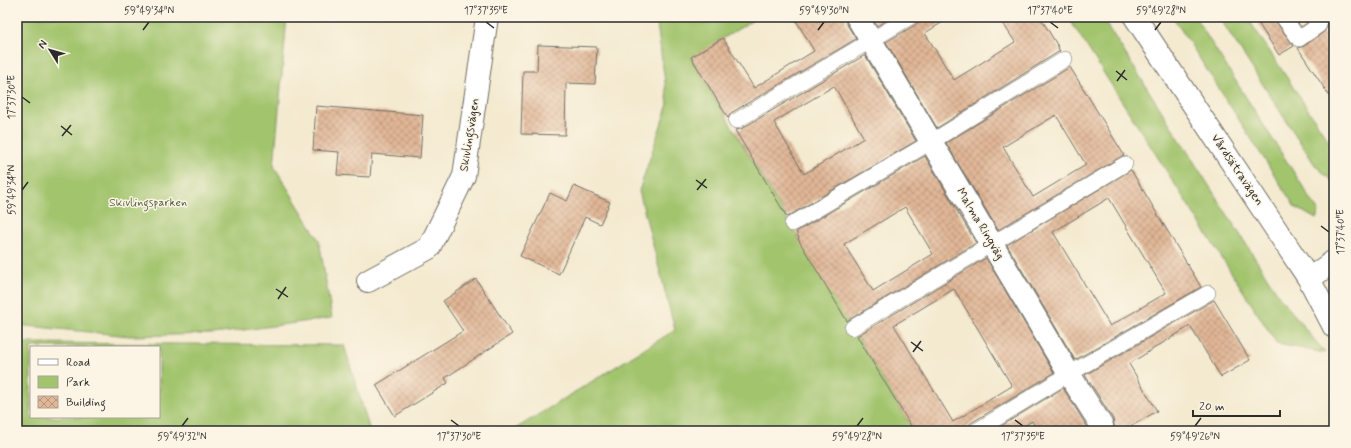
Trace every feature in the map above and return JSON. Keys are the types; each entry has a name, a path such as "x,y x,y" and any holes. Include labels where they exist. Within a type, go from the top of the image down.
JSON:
{"street":[{"name":"Skivlingsvägen","path":"368,281 430,248 464,176 487,17"},
{"name":"Malma Ringväg","path":"856,17 1069,374 1102,426 1103,431"},
{"name":"Vårdsätravägen","path":"1135,17 1309,279 1334,327"},
{"path":"1309,279 1334,262"}],"lane":[{"path":"736,121 910,17"},
{"path":"1283,17 1299,40 1319,25 1314,17"},
{"path":"792,224 931,142 1065,59"},
{"path":"852,328 991,243 1125,164"},
{"path":"976,431 1069,374 1208,293"}],"green space":[{"name":"Skivlingsparken","path":"17,17 287,17 274,166 319,240 332,318 214,334 130,336 17,325"},
{"path":"656,17 758,17 691,58 914,431 512,431 675,330 639,191 668,104"},
{"path":"1068,17 1102,17 1279,296 1325,353 1277,344"},
{"path":"1173,17 1195,17 1319,212 1316,219 1295,207"},
{"path":"1219,17 1247,17 1334,149 1334,183 1315,165"},
{"path":"17,343 344,345 370,431 17,431"}],"building":[{"path":"794,17 845,17 846,23 856,39 731,113 728,118 691,57 723,38 754,88 814,51"},
{"path":"872,17 892,17 877,26"},
{"path":"919,17 951,17 925,33 954,80 1015,42 999,17 1040,17 1060,51 937,128 886,42 915,25 918,22"},
{"path":"1254,17 1274,17 1294,46 1279,55"},
{"path":"1294,17 1305,17 1307,23 1301,27"},
{"path":"1325,17 1334,17 1334,103 1298,48 1304,46 1324,32 1328,25"},
{"path":"538,45 597,47 595,84 566,83 565,135 521,134 523,71 537,71"},
{"path":"865,55 916,141 787,217 735,130 741,129","holes":["834,86 864,138 804,174 774,122"]},
{"path":"1070,67 1124,155 998,230 946,143","holes":["1056,115 1086,165 1033,197 1003,147"]},
{"path":"316,106 423,115 420,158 372,154 370,177 337,175 339,152 313,150"},
{"path":"925,156 976,243 847,321 798,239 799,238 796,232","holes":["905,207 933,254 873,291 844,244"]},
{"path":"1131,170 1201,287 1075,360 1007,245","holes":["1109,198 1166,293 1110,326 1053,232"]},
{"path":"574,186 610,202 600,224 585,217 559,274 520,256 550,193 567,201"},
{"path":"986,258 1054,373 971,423 968,426 967,431 914,431 857,336","holes":["954,289 1012,386 953,422 894,325"]},
{"path":"476,279 512,334 445,378 448,383 395,416 376,385 463,331 443,301"},
{"path":"1214,300 1250,360 1221,377 1190,326 1129,364 1157,411 1123,431 1115,431 1113,419 1085,375"},
{"path":"1063,388 1090,431 1037,431 1032,421 1016,431 993,431"}]}
